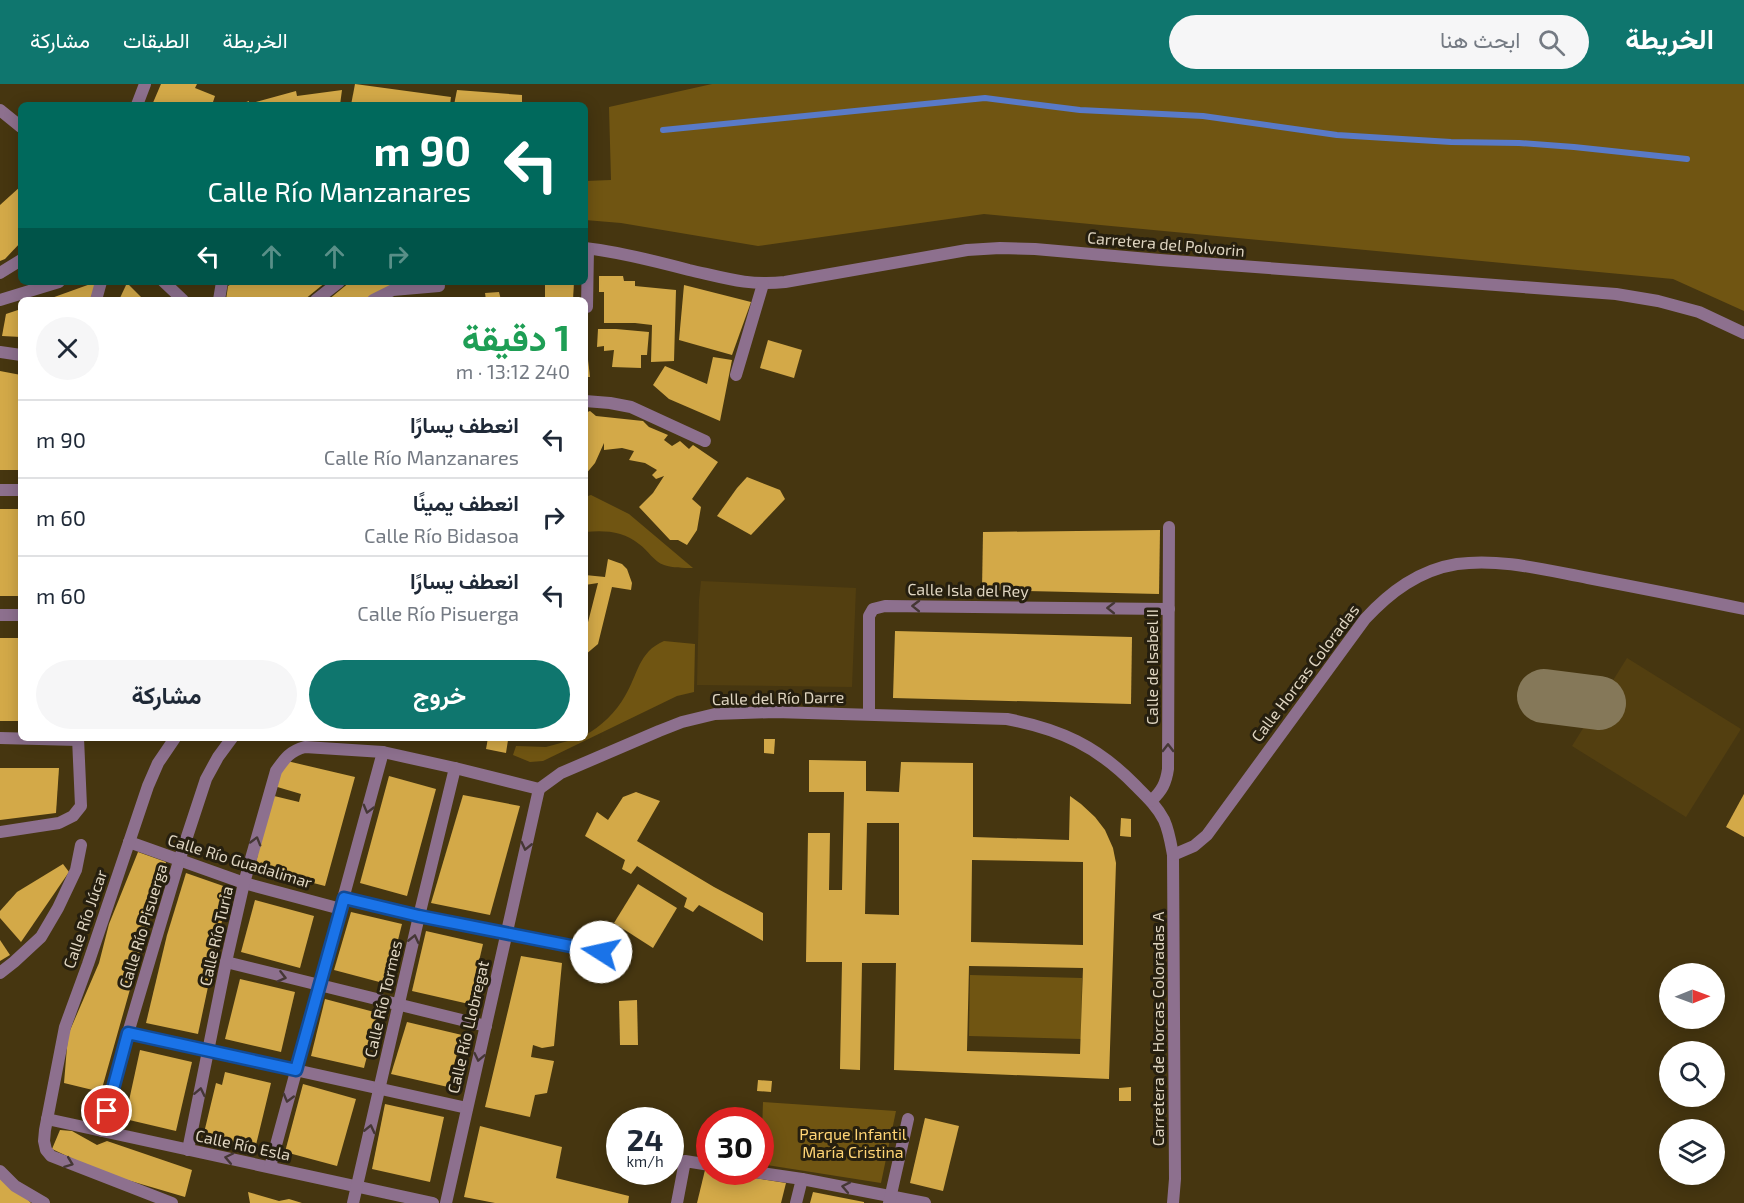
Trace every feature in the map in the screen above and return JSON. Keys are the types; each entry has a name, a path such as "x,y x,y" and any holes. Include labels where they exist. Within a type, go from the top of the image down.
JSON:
{"street":[{"path":"137,102 145,84"},
{"path":"0,110 18,124"},
{"name":"Carretera del Polvorin","path":"588,248 642,258 742,282 763,284 967,250 1035,249 1616,294 1658,301 1699,312 1744,333"},
{"path":"0,273 18,262"},
{"path":"736,375 763,284"},
{"path":"0,300 49,285"},
{"path":"167,285 180,297"},
{"path":"320,297 335,285"},
{"path":"379,297 393,290 439,286"},
{"path":"0,352 18,355"},
{"path":"588,401 631,406 705,441"},
{"path":"0,490 18,490"},
{"name":"Calle de Isabel II","path":"1151,801 1160,793 1166,782 1168,769 1170,527"},
{"name":"Calle Horcas Coloradas","path":"1173,855 1194,846 1207,835 1365,619 1380,603 1414,578 1455,564 1502,563 1744,609"},
{"name":"Calle Isla del Rey","path":"869,714 869,616 873,609 885,606 1169,609"},
{"path":"0,615 18,615"},
{"name":"Calle del Río Darre","path":"538,789 572,768 660,731 706,716 733,712 775,711 1007,719 1057,731 1079,741 1120,770 1151,801 1164,820 1170,836 1173,855"},
{"path":"0,738 18,738"},
{"path":"0,832 59,823 74,816 81,806 78,741"},
{"name":"Calle Río Júcar","path":"172,1203 51,1156 44,1142 64,1027 88,964 148,786 158,763 173,741"},
{"name":"Calle Río Pisuerga","path":"102,1131 128,1033 179,861 206,779 230,741"},
{"name":"Calle Río Turia","path":"188,1150 244,883 276,771 294,750 305,747 383,753"},
{"path":"270,1167 383,753 538,789"},
{"name":"Calle Río Tormes","path":"353,1203 455,768"},
{"name":"Calle Río Llobregat","path":"446,1203 538,789"},
{"name":"Calle Río Guadalimar","path":"129,842 244,883 601,952"},
{"path":"0,973 41,937 76,870 81,845"},
{"name":"Carretera de Horcas Coloradas A","path":"1173,855 1173,1203"},
{"path":"226,963 486,1026"},
{"path":"128,1033 467,1108"},
{"name":"Calle Río Esla","path":"47,1119 433,1203"},
{"path":"889,1200 908,1119"},
{"path":"677,1203 685,1161 696,1163"},
{"path":"0,1171 15,1186 44,1203"},
{"path":"774,1175 802,1179 889,1200 925,1203"},
{"path":"796,1203 802,1179"}],"shaded area":[{"path":"701,581 856,588 852,687 697,685"},
{"path":"1627,658 1741,729 1686,817 1572,746"}],"green space":[{"path":"712,84 1744,84 1744,311 1673,279 984,214 758,246 621,223 588,220 588,181 611,180 609,107"},
{"path":"591,495 629,514 693,568 667,566 660,563 627,536 606,531 588,532 588,496"},
{"path":"664,641 695,644 694,692 677,696 588,739 588,734 617,708 644,658 655,646"},
{"path":"568,741 584,741 543,761 530,762 513,755 516,746 546,747"},
{"path":"970,975 1082,978 1081,1039 969,1036"},
{"name":"Parque Infantil María Cristina","path":"763,1102 896,1111 881,1183 774,1166 774,1107 763,1107"}],"building":[{"path":"161,84 197,84 195,88 215,96 213,102 153,102"},
{"path":"355,84 451,97 450,102 352,102"},
{"path":"342,90 340,102 256,102 296,91 297,96"},
{"path":"457,90 522,95 522,102 455,102"},
{"path":"18,189 18,245 0,261 0,205"},
{"path":"599,276 623,276 624,281 635,281 635,286 676,290 674,361 651,362 652,325 604,323 604,292 599,292"},
{"path":"88,285 96,285 91,297 54,297"},
{"path":"126,285 129,285 141,297 120,297"},
{"path":"322,285 308,297 226,297 228,286"},
{"path":"346,285 393,285 372,297 332,297"},
{"path":"545,285 574,285 573,297 545,297"},
{"path":"684,285 751,302 732,355 679,340"},
{"path":"499,292 500,297 486,297 485,293"},
{"path":"18,310 18,337 2,336 6,314"},
{"path":"598,329 649,332 647,355 641,355 641,368 612,367 614,350 604,351 604,346 597,347"},
{"path":"768,340 802,350 794,378 760,368"},
{"path":"713,357 732,360 720,421 669,399 653,385 665,366 707,384"},
{"path":"0,371 18,374 18,470 0,470"},
{"path":"588,412 596,416 643,421 649,427 668,435 664,440 672,446 680,441 689,449 693,445 718,462 692,499 701,507 697,530 687,545 678,540 670,540 639,507 653,493 664,476 656,479 652,475 657,470 645,463 629,460 634,451 622,448 604,450 604,443 595,463 588,471"},
{"path":"747,477 780,490 785,499 751,535 717,516"},
{"path":"0,509 18,509 18,596 0,596"},
{"path":"1160,530 1159,594 982,590 983,532"},
{"path":"608,559 622,564 627,569 632,583 631,590 612,587 598,644 588,652 588,622 598,583 588,585 588,575 605,577"},
{"path":"895,631 1132,637 1131,704 893,698"},
{"path":"0,638 18,638 18,721 0,721"},
{"path":"764,739 775,739 774,754 764,753"},
{"path":"487,741 508,741 506,753 486,749"},
{"path":"809,760 866,761 866,791 899,792 901,762 973,763 973,837 1069,840 1070,796 1095,817 1105,830 1113,848 1116,863 1109,1079 894,1070 896,963 862,963 860,1070 840,1069 842,962 806,962 808,833 830,833 829,890 842,890 844,792 809,792","holes":["867,823 899,823 899,915 865,914","972,860 1083,862 1083,945 971,942","969,966 1083,968 1080,1054 967,1051"]},
{"path":"287,761 355,777 325,886 255,868 270,795 299,802 301,794 274,786"},
{"path":"0,768 59,768 56,813 0,820"},
{"path":"389,776 436,789 407,896 360,883"},
{"path":"636,792 660,801 637,841 763,913 763,941 699,905 693,912 684,907 687,898 637,866 631,874 622,869 625,860 585,836 597,812 608,820 623,797"},
{"path":"1744,794 1744,837 1726,827"},
{"path":"463,795 520,806 490,915 431,903"},
{"path":"1121,818 1131,819 1131,837 1120,836"},
{"path":"138,852 166,862 101,1092 64,1083 68,1035 99,963 109,924"},
{"path":"63,864 69,872 21,942 0,918 0,911 17,892"},
{"path":"186,873 229,888 198,1034 146,1023 167,935"},
{"path":"638,884 677,908 653,948 614,923"},
{"path":"255,900 314,916 300,968 241,952"},
{"path":"351,912 402,924 387,984 334,970"},
{"path":"426,931 483,944 469,1004 412,991"},
{"path":"0,940 10,955 0,961"},
{"path":"521,956 562,963 554,1046 542,1048 533,1045 531,1057 554,1061 547,1093 535,1095 530,1117 485,1107"},
{"path":"240,979 295,992 281,1052 225,1039"},
{"path":"325,999 378,1013 364,1068 311,1056"},
{"path":"637,1000 638,1045 620,1045 619,1001"},
{"path":"407,1022 462,1035 448,1087 391,1074"},
{"path":"140,1050 192,1062 176,1131 125,1119"},
{"path":"225,1072 271,1083 255,1149 203,1137 216,1083 222,1085"},
{"path":"758,1080 772,1081 771,1092 757,1091"},
{"path":"303,1084 356,1099 337,1166 285,1152"},
{"path":"1131,1087 1131,1101 1119,1101 1119,1088"},
{"path":"385,1104 444,1117 430,1182 372,1169"},
{"path":"925,1118 959,1126 943,1191 910,1183"},
{"path":"480,1126 562,1147 556,1178 629,1196 628,1203 495,1203 464,1197"},
{"path":"60,1130 72,1131 97,1145 107,1141 192,1170 185,1197 124,1179 52,1149"},
{"path":"0,1173 21,1193 31,1203 0,1203"},
{"path":"774,1181 786,1183 781,1203 697,1203 701,1185 774,1185"},
{"path":"248,1192 279,1201 289,1199 302,1203 250,1203"},
{"path":"813,1192 864,1202 864,1203 810,1203"}],"waterway":[{"path":"663,130 985,98 1080,110 1203,116 1337,135 1451,142 1519,143 1687,159"}],"taxiway":[{"path":"1544,696 1599,703"}],"route":[{"path":"107,1111 128,1033 296,1070 344,898 419,916 601,952"}]}
